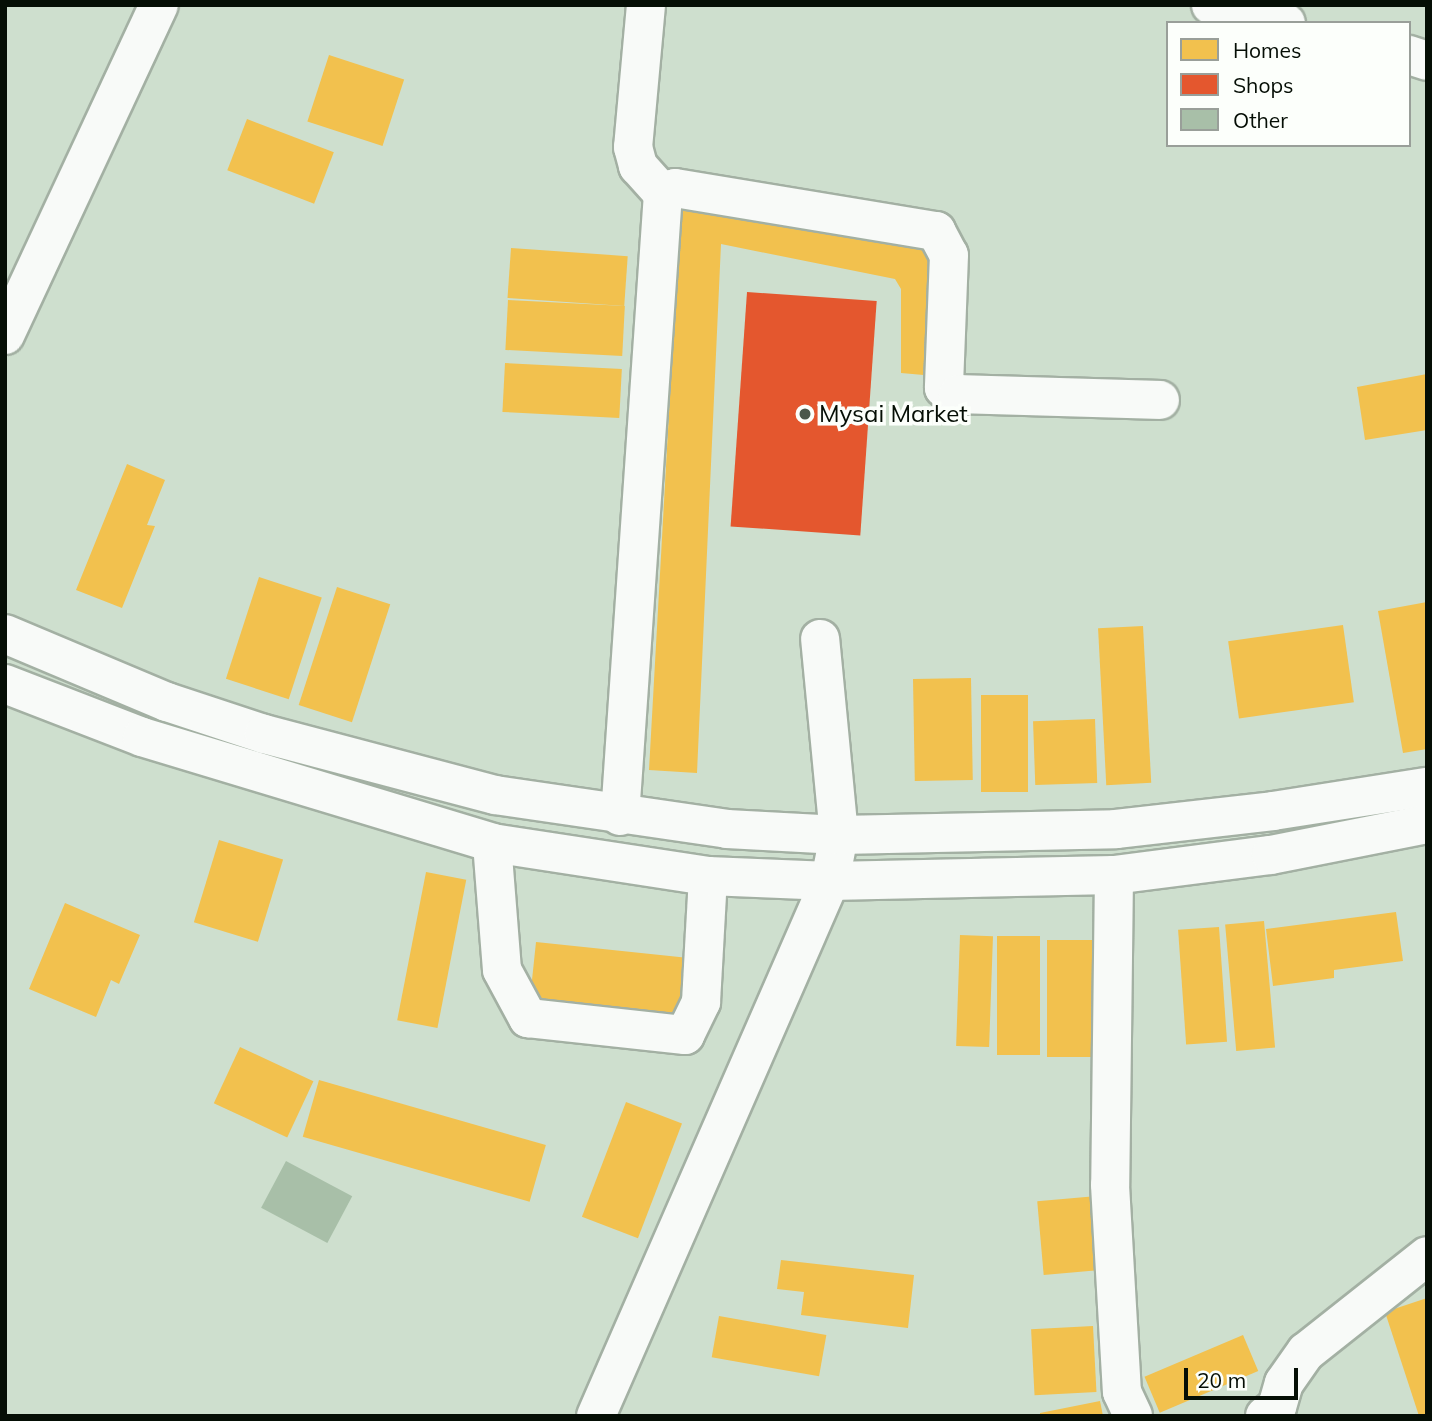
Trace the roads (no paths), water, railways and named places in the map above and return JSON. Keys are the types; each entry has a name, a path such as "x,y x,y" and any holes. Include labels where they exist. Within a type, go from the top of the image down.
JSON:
{"main road":[{"path":"5,335 159,5"},
{"path":"620,816 663,194 638,166 633,147 646,5"},
{"path":"1211,5 1278,21"},
{"path":"663,194 675,188 936,231 949,255 942,375 944,388 951,391 1160,400"},
{"path":"5,634 167,702 264,734 495,795 620,816 727,829 839,835 1116,828 1273,811 1427,786"},
{"path":"596,1416 830,881 839,835 820,639"},
{"path":"5,684 142,737 492,843 708,876 830,881 1114,876 1271,855 1427,824"},
{"path":"492,843 502,971 528,1018 685,1035 701,1002 708,876"},
{"path":"1114,876 1110,1185 1122,1392 1133,1416"},
{"path":"1265,1416 1277,1407 1284,1383 1306,1352 1427,1256"}],"place":[{"name":"Mysai Market","path":"805,414"}]}
